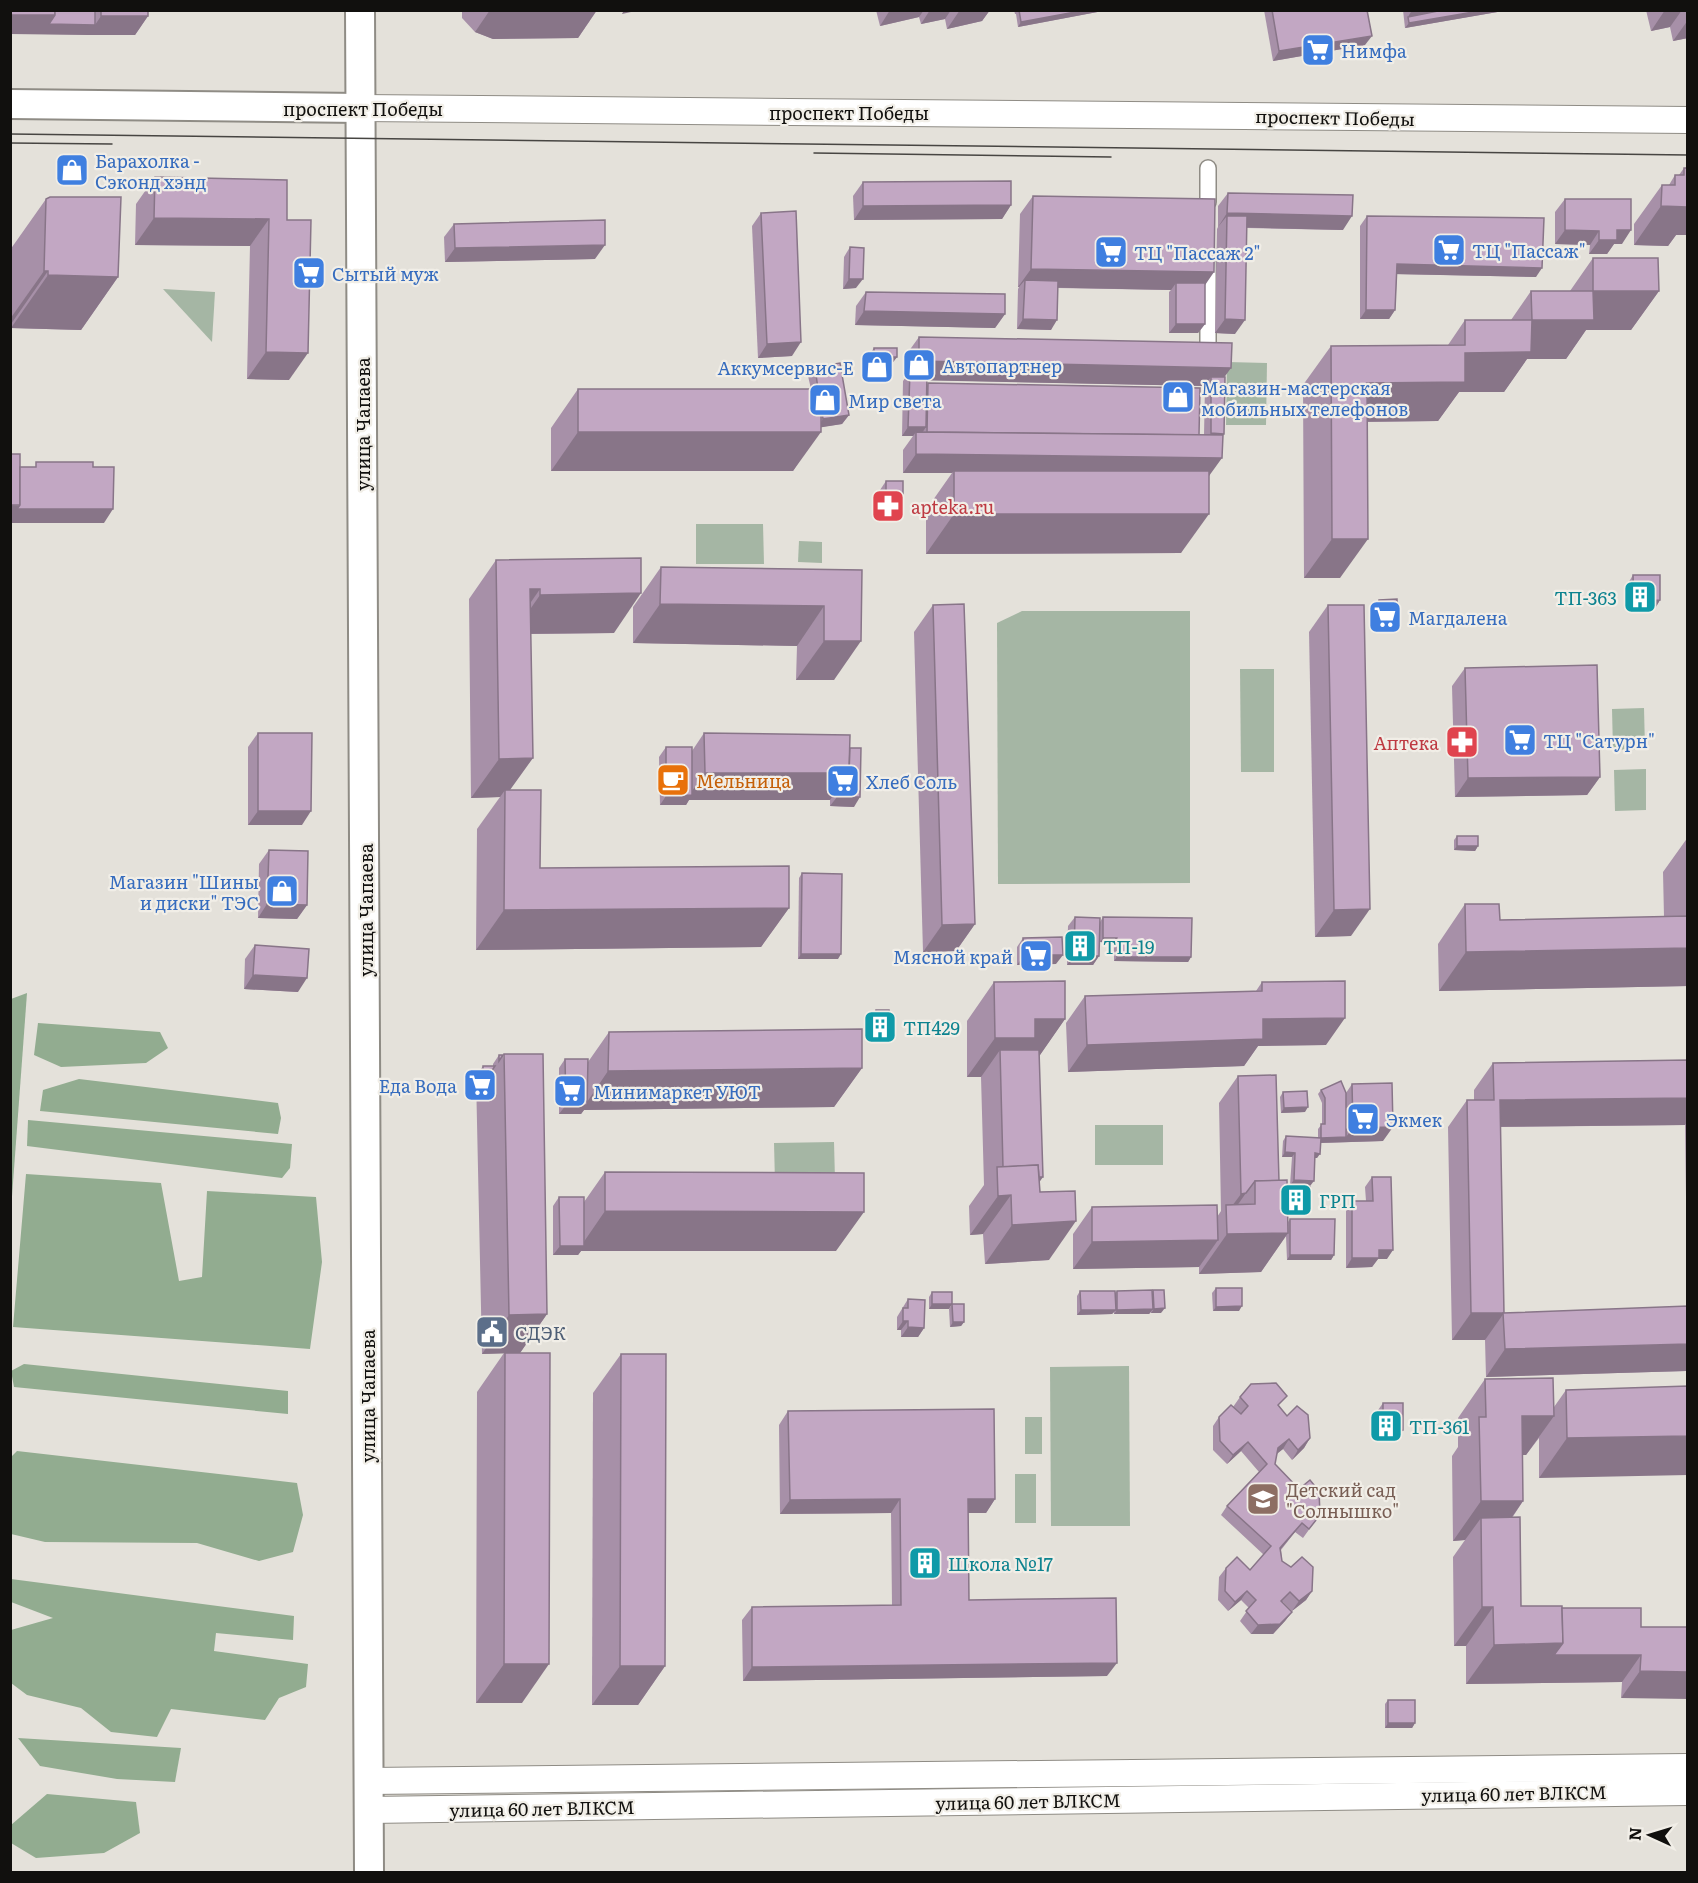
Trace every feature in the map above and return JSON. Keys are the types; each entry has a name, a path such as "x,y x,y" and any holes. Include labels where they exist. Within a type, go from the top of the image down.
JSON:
{"main road":[{"name":"улица Чапаева","path":"360,10 369,1872"},
{"name":"проспект Победы","path":"10,104 360,108"}],"street":[{"name":"проспект Победы","path":"360,108 1688,120"},
{"path":"1208,168 1208,202"},
{"path":"1208,249 1208,349"},
{"name":"улица 60 лет ВЛКСМ","path":"369,1781 1688,1767"},
{"name":"улица 60 лет ВЛКСМ","path":"369,1810 1688,1792"}],"green space":[{"path":"163,289 215,292 212,342"},
{"path":"1227,362 1267,363 1266,425 1226,425"},
{"path":"696,524 763,524 764,564 696,564"},
{"path":"799,541 822,542 822,563 798,562"},
{"path":"1022,611 1190,611 1190,883 998,884 997,623"},
{"path":"1240,669 1274,669 1274,772 1241,772"},
{"path":"1644,708 1645,749 1613,750 1612,709"},
{"path":"1646,769 1646,810 1615,811 1614,770"},
{"path":"27,993 11,1210 11,999"},
{"path":"38,1023 160,1032 168,1048 146,1063 61,1067 34,1055"},
{"path":"79,1079 278,1103 281,1118 278,1134 40,1111 43,1090"},
{"path":"28,1120 292,1144 290,1168 282,1178 27,1146"},
{"path":"1095,1125 1163,1125 1163,1165 1095,1165"},
{"path":"834,1142 835,1180 775,1182 774,1143"},
{"path":"26,1174 161,1183 179,1281 202,1277 207,1191 316,1197 322,1262 310,1349 13,1327"},
{"path":"24,1364 288,1391 288,1414 14,1387 11,1371"},
{"path":"1129,1366 1130,1526 1051,1526 1050,1367"},
{"path":"1025,1417 1042,1417 1042,1454 1025,1454"},
{"path":"17,1451 297,1483 303,1515 293,1552 259,1561 197,1543 45,1542 11,1534 11,1457"},
{"path":"1015,1474 1036,1474 1036,1523 1015,1523"},
{"path":"11,1579 294,1616 293,1640 216,1633 214,1651 308,1664 306,1687 279,1698 265,1720 171,1709 157,1737 111,1732 81,1708 27,1695 11,1683 11,1630 53,1618 11,1602"},
{"path":"18,1738 181,1748 175,1782 117,1779 40,1766"},
{"path":"47,1794 136,1802 140,1833 104,1853 36,1858 11,1843 11,1825"}],"building":[{"path":"10,10 55,10 55,15 10,15"},
{"path":"55,10 95,10 95,25 49,24 55,15"},
{"path":"101,10 148,10 148,16 101,16"},
{"path":"1019,10 1086,10 1021,22"},
{"path":"1272,10 1367,10 1372,36 1279,51"},
{"path":"1443,10 1485,10 1409,23 1408,17"},
{"path":"1684,168 1688,168 1688,207 1661,206 1662,185 1675,185 1675,175 1684,175"},
{"path":"155,177 287,180 287,220 311,220 308,353 266,352 269,219 154,218"},
{"path":"1011,181 1011,205 863,206 863,182"},
{"path":"1228,193 1353,195 1352,216 1227,213"},
{"name":"ТЦ \"Пассаж 2\"","path":"1033,196 1215,199 1214,272 1031,269"},
{"path":"50,197 121,197 118,277 48,275 48,271 44,271 46,199"},
{"path":"1565,199 1631,199 1631,230 1617,230 1617,240 1599,240 1599,231 1565,230"},
{"path":"796,211 801,342 767,344 761,213"},
{"path":"1227,216 1247,216 1245,320 1225,319"},
{"name":"ТЦ \"Пассаж\"","path":"1367,216 1544,218 1542,268 1397,264 1395,310 1366,310"},
{"path":"605,220 605,245 455,248 454,224"},
{"path":"850,247 864,248 863,279 849,279"},
{"path":"1593,258 1658,258 1659,291 1593,291"},
{"path":"1025,280 1058,281 1057,320 1023,319"},
{"path":"1176,283 1205,283 1205,324 1176,324"},
{"path":"1531,291 1593,291 1594,320 1532,320"},
{"path":"866,292 1005,294 1005,314 864,311"},
{"path":"1465,320 1532,320 1531,352 1465,353 1465,382 1367,383 1368,539 1332,539 1331,346 1465,345"},
{"path":"919,337 1232,343 1231,368 919,361"},
{"path":"874,348 897,348 897,357 874,357"},
{"path":"840,363 849,415 823,419 821,389 818,389 815,367"},
{"path":"910,372 927,372 926,427 908,427"},
{"path":"1211,377 1225,377 1224,434 1211,433"},
{"path":"928,383 1200,388 1199,435 927,432"},
{"path":"578,389 821,389 821,432 578,432"},
{"path":"916,432 1223,435 1222,458 916,454"},
{"path":"10,454 20,454 20,505 10,505"},
{"path":"36,462 93,462 93,467 114,467 113,509 17,509 20,505 20,467 36,467"},
{"path":"954,471 1209,471 1209,514 954,514"},
{"path":"886,481 903,481 903,512 886,512"},
{"path":"641,558 641,593 540,595 540,589 530,589 533,758 499,759 496,560"},
{"path":"661,567 862,570 861,641 824,641 824,606 660,604"},
{"path":"1633,575 1660,575 1660,600 1634,601"},
{"name":"Магдалена","path":"1397,599 1397,624 1379,625 1379,600"},
{"path":"964,604 975,924 942,925 933,605"},
{"path":"1328,605 1364,605 1370,909 1334,910"},
{"name":"ТЦ \"Сатурн\"","path":"1597,665 1600,777 1468,778 1465,668"},
{"path":"258,733 312,733 311,811 258,811"},
{"path":"704,733 850,735 849,773 705,773"},
{"path":"666,747 692,747 692,795 666,796"},
{"path":"850,748 861,748 860,797 837,797 837,791 849,773"},
{"path":"505,790 541,790 540,868 789,866 789,908 504,910"},
{"path":"1457,836 1478,836 1478,846 1457,846"},
{"path":"269,850 308,851 307,905 267,904"},
{"path":"802,873 842,874 841,954 801,954"},
{"path":"1465,904 1499,904 1500,920 1688,916 1688,948 1466,952"},
{"path":"1075,917 1100,918 1099,956 1074,955"},
{"path":"1103,917 1192,918 1191,957 1117,957 1117,938 1103,938"},
{"path":"1062,937 1063,955 1024,955 1023,938"},
{"path":"255,945 309,949 307,978 253,975"},
{"path":"1065,981 1065,1019 1035,1019 1035,1038 995,1038 994,982"},
{"path":"1345,981 1345,1018 1263,1019 1263,1039 1087,1045 1085,996 1262,991 1262,982"},
{"path":"876,1010 889,1010 890,1034 876,1034"},
{"path":"862,1029 862,1068 608,1071 609,1032"},
{"path":"1000,1050 1039,1050 1043,1177 1039,1177 1038,1165 1003,1167"},
{"path":"504,1054 543,1054 547,1314 509,1315"},
{"path":"565,1059 588,1059 587,1105 566,1105"},
{"path":"1688,1060 1688,1098 1500,1100 1504,1313 1471,1313 1467,1100 1494,1100 1493,1063"},
{"path":"483,1066 495,1066 483,1084"},
{"path":"1276,1075 1279,1181 1255,1181 1246,1193 1241,1194 1238,1076"},
{"path":"1341,1081 1346,1093 1346,1137 1321,1138 1321,1124 1325,1124 1325,1098 1321,1090"},
{"path":"1392,1083 1393,1127 1353,1128 1352,1084"},
{"path":"1307,1091 1308,1107 1284,1108 1283,1092"},
{"path":"1286,1136 1321,1138 1320,1154 1315,1153 1314,1181 1294,1180 1295,1153 1285,1152"},
{"path":"1038,1165 1040,1192 1075,1191 1076,1221 1012,1225 1011,1195 998,1196 997,1167"},
{"path":"605,1172 864,1173 864,1212 605,1211"},
{"path":"1372,1177 1391,1177 1393,1250 1379,1250 1379,1258 1352,1258 1352,1201 1373,1201"},
{"path":"1287,1180 1288,1233 1227,1234 1226,1205 1255,1204 1255,1181"},
{"name":"ГРП","path":"1290,1185 1310,1187 1309,1205 1289,1204"},
{"path":"559,1197 584,1197 584,1246 560,1246"},
{"path":"1217,1205 1218,1240 1092,1242 1092,1207"},
{"path":"1290,1219 1335,1219 1334,1255 1290,1255"},
{"path":"1216,1288 1242,1288 1242,1306 1216,1307"},
{"path":"1152,1290 1153,1309 1117,1310 1117,1291"},
{"path":"1153,1290 1164,1290 1165,1308 1154,1309"},
{"path":"1080,1291 1115,1291 1116,1310 1081,1310"},
{"path":"932,1292 952,1292 952,1304 932,1304"},
{"path":"908,1299 925,1300 924,1328 908,1327 908,1321 903,1321 903,1308 908,1308"},
{"path":"952,1304 964,1304 964,1322 953,1322"},
{"path":"1688,1306 1688,1344 1505,1349 1503,1313"},
{"path":"505,1353 550,1353 549,1664 504,1664"},
{"path":"621,1354 666,1354 665,1666 620,1666"},
{"path":"1553,1378 1554,1416 1522,1416 1523,1501 1481,1501 1479,1417 1486,1417 1485,1379"},
{"path":"1276,1383 1287,1396 1278,1405 1287,1416 1297,1406 1308,1415 1310,1438 1298,1450 1289,1439 1278,1448 1275,1464 1299,1489 1310,1480 1319,1491 1320,1515 1309,1529 1302,1523 1280,1548 1282,1561 1291,1567 1302,1557 1313,1567 1312,1591 1299,1601 1290,1592 1281,1601 1292,1612 1280,1624 1258,1625 1246,1611 1256,1600 1247,1591 1235,1602 1225,1591 1226,1568 1237,1557 1250,1570 1271,1546 1227,1506 1267,1464 1248,1442 1233,1455 1220,1441 1219,1417 1231,1405 1241,1414 1248,1406 1240,1397 1251,1384"},
{"path":"1688,1386 1688,1436 1567,1438 1566,1390"},
{"path":"1383,1403 1403,1403 1403,1430 1383,1430"},
{"name":"Школа №17","path":"994,1409 995,1499 968,1499 969,1600 1116,1598 1117,1663 752,1667 752,1607 901,1605 900,1499 790,1500 788,1411"},
{"path":"1520,1517 1521,1606 1562,1606 1563,1643 1494,1645 1493,1607 1482,1607 1481,1518"},
{"path":"1562,1608 1641,1608 1641,1627 1688,1627 1688,1672 1640,1671 1641,1655 1554,1655 1563,1643"},
{"path":"1388,1700 1415,1700 1415,1723 1388,1723"}],"tram line":[{"path":"10,134 1688,155"},
{"path":"10,143 112,144"},
{"path":"814,153 1111,157"}],"place":[{"name":"Нимфа","path":"1318,50"},
{"name":"Барахолка - Сэконд хэнд","path":"72,170"},
{"name":"ТЦ \"Пассаж\"","path":"1449,250"},
{"name":"ТЦ \"Пассаж 2\"","path":"1111,252"},
{"name":"Сытый муж","path":"309,273"},
{"name":"Автопартнер","path":"919,365"},
{"name":"Аккумсервис-Е","path":"877,367"},
{"name":"Магазин-мастерская мобильных телефонов","path":"1178,397"},
{"name":"Мир света","path":"825,400"},
{"name":"apteka.ru","path":"888,506"},
{"name":"ТП-363","path":"1640,597"},
{"name":"Магдалена","path":"1385,617"},
{"name":"ТЦ \"Сатурн\"","path":"1520,740"},
{"name":"Аптека","path":"1462,742"},
{"name":"Мельница","path":"673,780"},
{"name":"Хлеб Соль","path":"843,781"},
{"name":"Магазин \"Шины и диски\" ТЭС","path":"282,891"},
{"name":"ТП-19","path":"1080,946"},
{"name":"Мясной край","path":"1036,956"},
{"name":"ТП429","path":"880,1027"},
{"name":"Еда Вода","path":"480,1085"},
{"name":"Минимаркет УЮТ","path":"570,1091"},
{"name":"Экмек","path":"1363,1119"},
{"name":"ГРП","path":"1296,1200"},
{"name":"СДЭК","path":"492,1332"},
{"name":"ТП-361","path":"1386,1426"},
{"name":"Детский сад \"Солнышко\"","path":"1263,1499"},
{"name":"Школа №17","path":"925,1563"}]}
